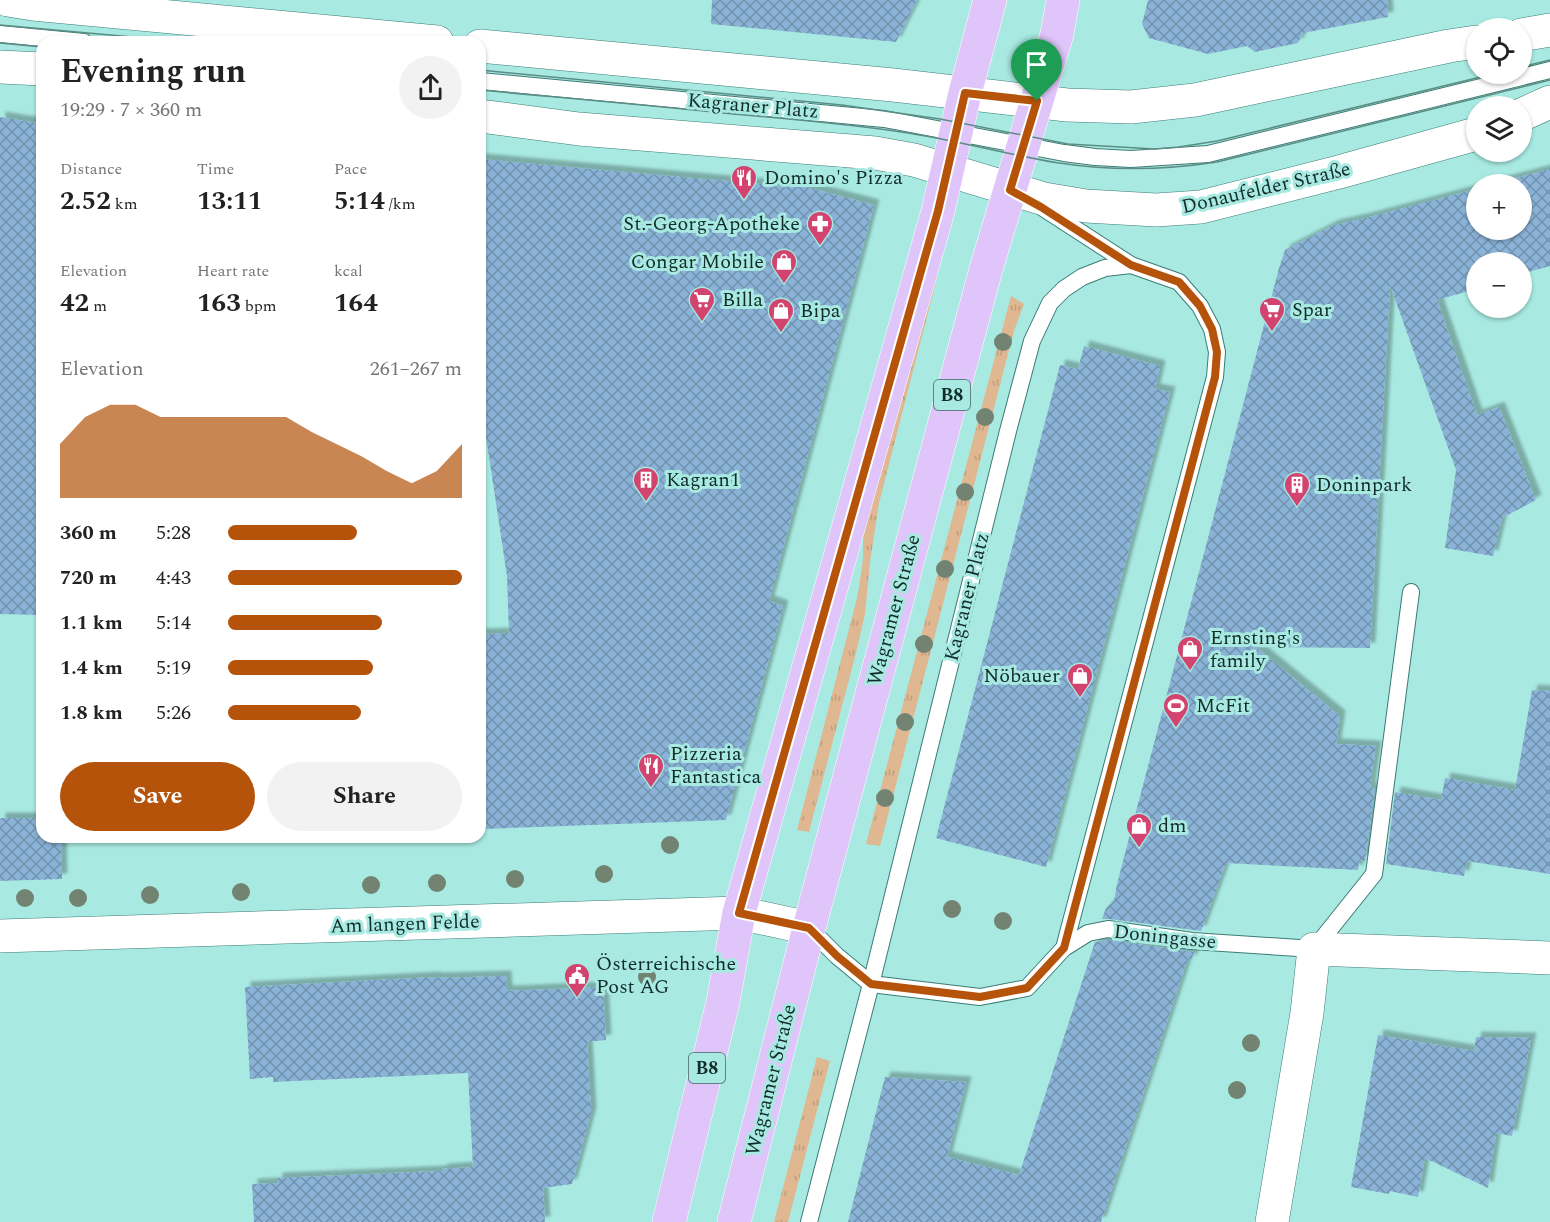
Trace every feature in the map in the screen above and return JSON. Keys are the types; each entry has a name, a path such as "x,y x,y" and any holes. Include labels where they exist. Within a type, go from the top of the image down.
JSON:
{"main road":[{"path":"8,0 373,36"},
{"name":"B8","path":"669,1222 723,1002 739,913 929,242 990,0"},
{"name":"Wagramer Straße","path":"734,1222 809,928 984,277 1057,34 1063,0"},
{"path":"1532,33 1550,30"},
{"path":"965,93 1067,105 1131,107 1186,101 1466,43"},
{"name":"Kagraner Platz","path":"486,47 965,93"},
{"path":"0,67 36,69"},
{"path":"1532,111 1550,102"},
{"name":"Kagraner Platz","path":"486,117 579,129 875,153 914,159 948,171"},
{"name":"Donaufelder Straße","path":"948,171 1044,200 1086,206 1156,210 1201,207 1466,137"},
{"name":"Am langen Felde","path":"0,936 739,913 809,928"},
{"path":"1272,1222 1307,1013 1314,949"},
{"name":"Doningasse","path":"1314,949 1550,958"}],"lane":[{"path":"0,34 36,37"},
{"name":"Kagraner Platz","path":"486,82 848,114 894,120 1064,153 1131,159 1208,154 1550,70"},
{"name":"Kagraner Platz","path":"1010,190 1041,207 1131,265 1179,282 1200,306 1212,329 1217,352 1215,377 1064,948"},
{"name":"Kagraner Platz","path":"871,984 1032,341 1050,303 1064,289 1082,277 1105,268 1131,265"},
{"path":"1314,949 1374,874 1411,592"},
{"path":"809,928 837,956 871,984 809,1222"},
{"name":"Doningasse","path":"871,984 980,997 1027,988 1064,948 1088,933 1108,929 1192,941 1314,949"}],"green space":[{"path":"927,270 938,274 879,503 865,614 856,653 809,832 797,830 858,594 863,559 863,528"},
{"path":"1011,296 1024,304 1014,331 880,846 866,844"},
{"path":"817,1057 830,1061 788,1222 774,1222"}],"building":[{"path":"712,0 917,0 896,42 711,24"},
{"path":"1148,0 1387,0 1388,17 1303,33 1298,43 1255,52 1247,46 1208,54 1149,38 1142,24"},
{"path":"0,117 36,123 36,615 0,614"},
{"name":"Kagran1","path":"486,160 781,186 783,181 874,205 769,601 783,606 726,820 486,829 486,634 509,633 507,576 486,437"},
{"name":"Doninpark","path":"1550,169 1550,266 1532,271 1532,252 1466,252 1466,292 1437,300 1477,415 1499,407 1536,500 1502,518 1493,556 1445,548 1456,470 1390,285 1370,648 1256,647 1340,716 1336,744 1376,746 1370,788 1375,789 1365,861 1359,860 1358,870 1226,863 1201,931 1102,919 1106,908 1114,901 1285,250 1334,225 1466,192 1466,240 1532,240 1531,174"},
{"path":"1084,346 1160,366 1155,389 1170,392 1046,867 936,838 1060,365 1078,369"},
{"path":"1532,690 1550,691 1550,874 1467,861 1464,876 1386,864 1395,792 1441,800 1445,778 1515,790"},
{"path":"0,818 36,818 36,843 61,843 62,879 0,881"},
{"path":"1108,940 1194,952 1191,961 1188,958 1101,1222 848,1222 885,1077 966,1082 947,1157 1019,1175 1095,942"},
{"path":"506,976 507,991 603,987 606,1040 587,1042 591,1113 572,1184 543,1188 545,1222 254,1222 252,1184 277,1183 277,1178 442,1171 442,1169 473,1167 468,1073 273,1082 273,1077 250,1079 245,987 435,977"},
{"path":"1378,1035 1474,1051 1476,1037 1531,1038 1512,1136 1496,1133 1488,1188 1425,1158 1418,1197 1390,1191 1389,1194 1351,1187"}],"tram line":[{"path":"0,25 121,36"},
{"path":"0,43 36,46"},
{"path":"1532,64 1550,60"},
{"path":"486,71 842,105 940,119 1068,144 1155,149 1217,141 1466,81"},
{"path":"486,91 864,127 927,136 1059,163 1138,168 1178,167 1217,162 1550,80"}],"place":[{"name":"Domino's Pizza","path":"744,201"},
{"name":"St.-Georg-Apotheke","path":"820,247"},
{"name":"Congar Mobile","path":"784,285"},
{"name":"Billa","path":"702,323"},
{"name":"Spar","path":"1272,333"},
{"name":"Bipa","path":"781,334"},
{"name":"Kagran1","path":"646,503"},
{"name":"Doninpark","path":"1297,508"},
{"name":"Ernsting's family","path":"1190,672"},
{"name":"Nöbauer","path":"1080,699"},
{"name":"McFit","path":"1176,729"},
{"name":"Pizzeria Fantastica","path":"651,789"},
{"name":"dm","path":"1139,849"},
{"name":"Österreichische Post AG","path":"577,999"}],"route":[{"path":"965,93 1037,101 1010,190 1041,207 1131,265 1179,282 1200,306 1212,329 1217,352 1215,377 1064,948 1027,988 980,997 871,984 837,956 809,928 739,913 938,211 965,93"}]}
